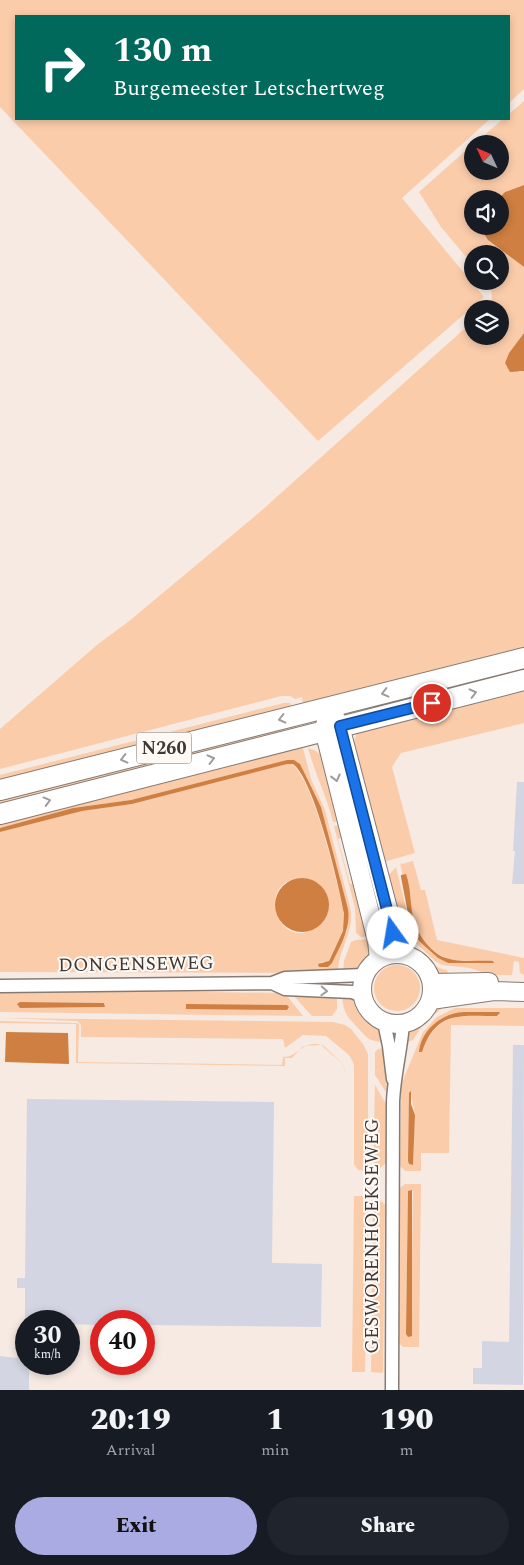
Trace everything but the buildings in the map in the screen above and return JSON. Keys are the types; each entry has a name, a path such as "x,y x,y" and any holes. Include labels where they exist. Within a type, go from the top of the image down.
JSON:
{"main road":[{"name":"N260","path":"0,790 524,658"},
{"name":"N260","path":"0,814 524,680"}],"street":[{"path":"329,708 379,958"},
{"path":"332,728 400,954"},
{"path":"400,954 417,960 429,974 432,991 428,1007 418,1018 403,1024 384,1022 367,1009 362,996 364,975 370,966 379,958 400,954"},
{"name":"DONGENSEWEG","path":"0,986 272,982 285,978 364,975"},
{"path":"432,991 524,980"},
{"name":"DONGENSEWEG","path":"272,982 285,989 352,992 362,996"},
{"path":"432,991 524,992"},
{"name":"GESWORENHOEKSEWEG","path":"384,1022 394,1082"},
{"name":"GESWORENHOEKSEWEG","path":"392,1390 394,1082 403,1024"}],"shaded area":[{"path":"0,0 524,0 524,89 510,102 510,15 15,15 15,120 489,120 472,135 464,135 464,142 402,198 464,273 464,290 478,290 484,297 481,300 464,300 464,314 318,441 0,107"},
{"path":"524,101 524,185 509,191 464,190 464,235 485,235 495,245 464,245 464,254 441,227 419,192 464,152 464,180 509,180 509,135 484,135 502,120 510,120 510,113"},
{"path":"524,185 524,267 509,256 509,245 495,245 485,235 509,235 509,191"},
{"path":"509,256 524,267 524,333 509,353 505,363 520,373 524,371 524,650 303,704 302,697 295,699 290,696 281,696 0,769 0,729 98,644 128,622 261,511 464,329 464,345 509,345 509,300 491,300 491,290 509,290"},
{"path":"524,333 524,371 510,372 505,363 509,353"},
{"path":"524,685 524,723 401,753 392,767 415,853 380,863 352,747 357,733"},
{"path":"290,703 293,710 0,786 0,775"},
{"path":"297,723 299,730 0,807 0,798"},
{"path":"303,748 311,779 325,810 351,911 350,928 340,957 338,973 0,972 0,832 82,811 132,804 289,763 297,770 315,806 344,913 343,931 328,962 320,962 329,966 347,931 348,913 321,807 298,762 287,760 131,800 73,808 0,828 0,819 84,798 135,790","holes":["303,878 317,883 326,894 328,900 327,914 324,921 311,930 295,933 286,928 279,920 275,909 275,898 280,888 289,881"]},
{"path":"308,748 323,756 338,808 341,838 338,839 350,884 357,883 370,936 361,937 356,933 355,908 334,826 338,825 337,822 333,822"},
{"path":"287,760 294,760 300,764 321,807 348,909 348,923 344,937 332,963 328,967 319,967 318,964 329,961 343,931 344,913 337,880 317,810 301,774 293,764 132,804 82,811 0,832 0,828 73,808 131,800"},
{"path":"413,861 421,890 425,890 437,940 524,958 524,975 520,973 519,962 514,961 512,975 491,975 470,968 442,965 435,961 402,930 387,877 396,867 411,929 420,942 438,958 448,963 494,963 462,962 450,959 433,950 424,940 412,916 400,863"},
{"path":"406,874 415,923 429,947 451,960 493,961 494,963 448,963 438,958 420,942 411,929 401,877 401,875"},
{"path":"297,878 307,878 317,882 325,890 329,905 325,920 317,928 307,932 297,932 287,928 279,920 275,910 275,900 279,890 287,882"},
{"path":"402,934 422,956 434,965 447,970 448,974 435,973 420,959 406,950"},
{"path":"371,939 371,961 358,970 343,972 344,961 351,942"},
{"path":"397,965 410,969 416,975 420,988 416,1001 410,1007 397,1011 384,1007 378,1001 374,988 378,975 384,969"},
{"path":"0,989 281,993 288,997 303,1016 0,1012","holes":["20,1002 104,1003 105,1007 21,1008"]},
{"path":"292,994 337,994 337,1009 332,1016 312,1016"},
{"path":"342,994 360,1001 379,1023 384,1042 369,1039 354,1024 344,1009"},
{"path":"20,1002 104,1003 105,1007 20,1008 17,1004"},
{"path":"186,1004 287,1005 289,1007 287,1010 186,1009"},
{"path":"448,1004 425,1021 413,1040 405,1043 408,1027 423,1016 431,1005"},
{"path":"455,1008 524,1008 524,1026 451,1025 449,1153 421,1153 421,1171 405,1171 400,1166 401,1085 423,1032 437,1017","holes":["464,1012 499,1012 499,1016 462,1016 452,1018 443,1022 435,1029 428,1038 422,1052 419,1051 425,1035 435,1024 447,1017","409,1093 411,1094 415,1115 413,1165 409,1164 408,1161"]},
{"path":"464,1012 500,1013 497,1016 461,1016 442,1022 428,1038 422,1052 419,1052 424,1037 434,1024 448,1016"},
{"path":"0,1018 333,1022 345,1025 351,1029 363,1044 368,1054 368,1171 358,1170 354,1164 354,1064 349,1055 326,1036 303,1035 285,1048 283,1039 81,1037 81,1025 77,1021"},
{"path":"0,1021 77,1023 79,1025 78,1062 282,1065 283,1057 299,1051 292,1058 285,1058 285,1066 76,1063 76,1024 0,1023"},
{"path":"6,1032 68,1033 69,1064 5,1062"},
{"path":"321,1045 324,1046 343,1064"},
{"path":"384,1048 386,1092 375,1075 375,1052 378,1049"},
{"path":"375,1085 386,1104 386,1163 377,1171 373,1171"},
{"path":"411,1091 411,1104 415,1115 413,1165 409,1164 408,1161 409,1093"},
{"path":"405,1184 421,1184 419,1347 403,1347 399,1343 400,1188","holes":["408,1191 413,1191 411,1336 406,1334"]},
{"path":"412,1190 412,1336 408,1337 406,1334 408,1191"},
{"path":"354,1196 368,1196 365,1372 352,1372"},
{"path":"373,1197 377,1197 385,1205 382,1373 371,1372"}],"route":[{"path":"393,933 340,726 432,703"}]}
